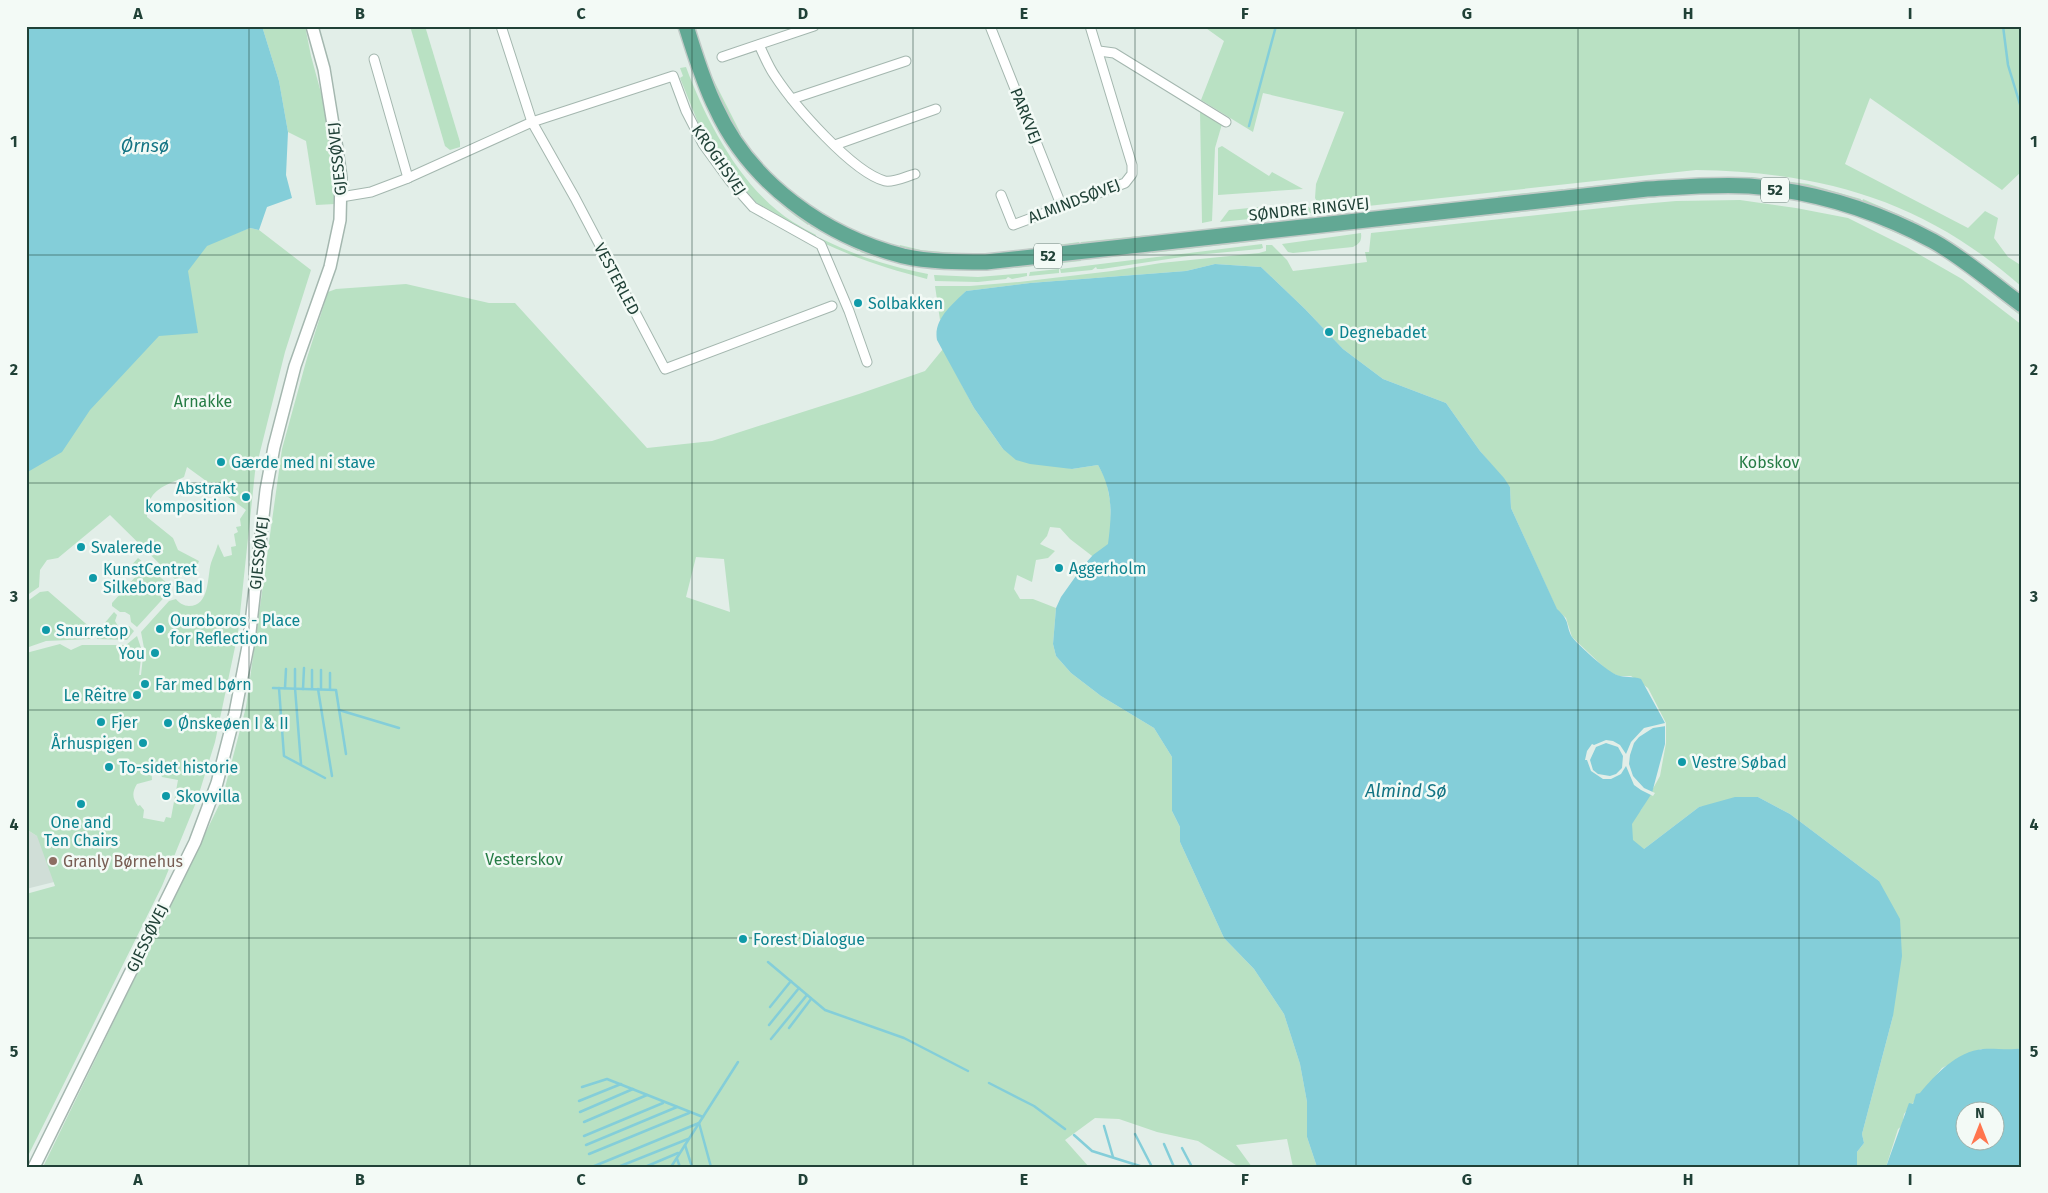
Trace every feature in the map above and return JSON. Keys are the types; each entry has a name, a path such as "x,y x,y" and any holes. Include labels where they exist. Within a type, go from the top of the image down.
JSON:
{"main road":[{"name":"SØNDRE RINGVEJ","path":"686,26 716,109 732,137 761,173 785,196 828,227 852,238 904,256 941,262 986,262 1647,189 1702,185 1749,186 1812,195 1854,206 1895,222 1934,242 2022,305"}],"street":[{"name":"GJESSØVEJ","path":"34,1167 196,842 217,782 243,677 254,606 266,490 274,447 295,366 330,267 340,220 341,178 332,114 321,57 312,26"},
{"name":"VESTERLED","path":"501,26 532,122 575,198 665,369 832,306"},
{"path":"722,57 814,26"},
{"name":"PARKVEJ","path":"990,26 1062,206"},
{"name":"ALMINDSØVEJ","path":"1001,194 1013,225 1125,183 1132,174 1132,165 1090,26"},
{"path":"759,45 774,75 792,99 851,162 867,173 888,182 915,174"},
{"path":"1099,51 1114,53 1226,122"},
{"path":"374,59 408,178"},
{"path":"792,99 906,61"},
{"name":"KROGHSVEJ","path":"342,197 372,192 408,178 532,122 673,76 686,111 703,144 730,181 753,208 821,245 849,310 868,362"},
{"path":"835,145 936,108"}],"shaded area":[{"name":"Granly Børnehus","path":"26,829 43,840 107,840 54,882 26,889"}],"green space":[{"path":"262,26 305,26 330,126 336,193 335,204 316,205 306,141 288,132 279,81"},
{"path":"410,26 425,26 460,147 450,150 445,146"},
{"path":"1203,26 2022,26 2022,171 2002,190 1870,98 1845,164 1968,228 1985,211 1998,218 1994,238 2008,257 2022,266 2022,287 1985,257 1948,233 1910,213 1871,197 1830,185 1787,177 1743,172 1696,170 1322,211 1315,198 1316,184 1344,112 1263,93 1253,132 1201,100 1224,41"},
{"path":"686,67 715,131 742,173 775,208 793,222 816,235 815,239 764,211 735,179 701,130 680,78 683,76 680,68"},
{"path":"706,68 741,134 739,135 727,116"},
{"path":"693,75 697,76 711,110 810,222 808,225 769,194 738,159 714,120"},
{"path":"1200,111 1222,124 1215,148 1212,221 1202,223"},
{"path":"1222,146 1269,176 1272,172 1303,189 1218,195 1218,148"},
{"path":"1751,177 1808,184 1861,199 1860,202 1751,180"},
{"path":"1629,182 1630,185 1565,192 1565,189"},
{"path":"1563,189 1563,192 1498,199 1498,196"},
{"path":"1657,194 1676,195 1377,228 1378,226"},
{"path":"1496,197 1496,199 1432,207 1432,204"},
{"path":"1863,199 1914,221 1912,224 1862,202"},
{"name":"Kobskov","path":"1740,200 1848,218 1908,248 1962,279 2022,325 2022,1048 2009,1051 1981,1049 1942,1068 1904,1114 1902,1126 1898,1129 1886,1167 1857,1167 1857,1152 1864,1143 1862,1134 1893,1016 1879,881 1790,814 1758,797 1699,807 1644,849 1605,848 1641,810 1660,776 1666,743 1666,723 1648,688 1631,676 1619,676 1609,672 1572,637 1566,618 1557,610 1511,508 1510,487 1480,451 1446,403 1383,379 1343,349 1261,267 1215,264 1186,271 1030,283 966,291 940,320 935,286 970,286 1019,282 1161,263 1259,253 1266,251 1266,245 1272,245 1287,260 1293,271 1367,262 1365,252 1369,252 1371,233 1630,205 1676,201"},
{"path":"1301,203 1310,208 1311,213 1220,222 1229,210"},
{"path":"1884,223 1945,255 2022,313 2022,317 1961,268 1922,244 1882,227"},
{"path":"812,224 860,249 858,251 810,226"},
{"path":"1359,227 1362,229 1280,238 1282,236"},
{"name":"Arnakke","path":"250,228 259,230 311,270 285,352 255,472 238,633 215,742 197,800 162,886 26,1160 26,894 55,886 37,836 26,829 26,653 60,644 71,650 82,645 126,645 137,636 142,651 139,675 141,675 144,648 141,632 169,601 176,599 182,604 189,606 196,605 201,601 206,590 211,563 218,544 224,557 232,555 231,547 236,546 234,534 238,532 236,527 241,526 240,519 246,510 187,467 184,477 163,487 153,495 147,517 173,538 178,550 199,561 194,574 184,574 176,580 110,515 58,558 47,560 40,570 39,587 26,596 26,470 199,247","holes":["151,767 158,769 162,777 178,780 171,818 166,817 164,822 143,818 144,810 140,805 138,806 133,795 137,784 152,780"]},
{"path":"1361,233 1360,242 1353,247 1293,253 1288,252 1282,244"},
{"path":"1148,235 1148,238 1081,246 1081,242"},
{"path":"820,238 872,260 928,274 927,279 858,258 818,240"},
{"path":"1261,238 1267,240 1152,253 1152,250"},
{"path":"1079,242 1079,246 1012,254 1012,251"},
{"path":"1262,244 1263,248 1260,249 1195,255 1102,269 1097,269 1096,267 1092,270 1061,273 1060,269"},
{"path":"900,245 921,250 954,253 954,256 900,249"},
{"path":"862,249 1012,266 1013,268 936,269 879,258 860,252"},
{"path":"1150,250 1150,253 1083,260 1082,257"},
{"path":"1080,257 1081,261 1015,268 1015,265"},
{"path":"1059,269 1059,273 1029,276 1030,272"},
{"path":"1027,273 1027,276 1012,279 1008,277 1006,279 978,282 935,281 934,275 978,277"},
{"name":"Vesterskov","path":"406,284 489,303 515,303 647,448 712,441 859,394 925,371 943,349 974,408 1003,449 1072,469 1098,465 1106,479 1110,501 1113,572 1070,539 1060,528 1050,527 1047,536 1040,544 1055,551 1048,558 1036,560 1032,582 1017,575 1014,589 1020,599 1033,599 1056,608 1053,644 1056,656 1071,673 1101,696 1154,728 1172,757 1172,811 1180,827 1180,842 1224,938 1254,969 1284,1014 1300,1064 1307,1102 1307,1137 1317,1167 1293,1167 1287,1139 1236,1145 1252,1167 1239,1167 1198,1141 1157,1132 1119,1119 1095,1118 1065,1140 1089,1167 43,1167 222,799 246,707 282,449 307,358 328,292 336,289","holes":["696,557 724,559 730,612 686,597"]},
{"path":"138,558 168,584 170,591 137,627 131,622 130,615 120,612 112,606 112,603 137,575 129,568"},
{"path":"48,591 92,629 93,635 90,639 46,641 26,648 26,611 29,608 29,600 40,592"},
{"path":"114,612 117,615 115,621 118,626 123,628 129,626 134,631 127,640 97,639 98,631"}],"water":[{"name":"Ørnsø","path":"26,26 262,26 279,81 288,132 286,175 292,198 267,207 259,230 250,228 207,246 188,271 198,333 159,336 90,410 62,452 26,473"},
{"name":"Almind Sø","path":"1215,264 1261,267 1343,349 1383,379 1446,403 1480,451 1504,478 1510,487 1511,508 1557,609 1566,620 1572,637 1593,658 1613,673 1641,679 1665,723 1665,744 1652,793 1632,824 1633,840 1644,849 1699,807 1735,797 1758,797 1790,814 1879,881 1900,919 1902,956 1893,1016 1862,1134 1864,1143 1857,1152 1857,1167 1317,1167 1307,1137 1307,1102 1300,1064 1284,1014 1254,969 1224,938 1180,842 1180,827 1172,811 1172,757 1154,728 1101,696 1071,673 1056,656 1053,644 1056,608 1061,597 1083,566 1093,555 1108,544 1110,503 1103,475 1098,465 1072,469 1030,464 1016,460 1003,449 974,408 937,340 938,325 945,312 966,291 1030,283 1186,271"},
{"path":"2022,1048 2022,1167 1886,1167 1909,1103 1913,1104 1916,1094 1920,1093 1947,1065 1964,1054 1983,1049"}],"pier":[{"path":"1665,723 1666,726 1653,728 1639,737 1634,743 1630,755 1629,764 1633,776 1644,788 1655,793 1653,796 1634,785 1626,766 1621,774 1611,779 1603,779 1591,771 1587,760 1585,760 1587,751 1592,744 1594,745 1606,740 1620,745 1626,754 1631,742 1644,728","holes":["1606,743 1618,747 1623,756 1622,768 1616,774 1610,776 1598,774 1593,770 1590,760 1596,747"]}],"waterway":[{"path":"1249,126 1276,26"},
{"path":"2003,26 2008,65 2022,111"},
{"path":"303,689 304,668"},
{"path":"285,688 286,669"},
{"path":"295,669 301,764"},
{"path":"312,670 312,688"},
{"path":"321,670 321,689"},
{"path":"330,673 330,689"},
{"path":"273,688 336,690 346,754"},
{"path":"279,688 284,756 325,778"},
{"path":"318,689 332,776"},
{"path":"339,710 399,728"},
{"path":"768,962 825,1010 904,1038 968,1071"},
{"path":"770,1007 791,981"},
{"path":"769,1025 799,988"},
{"path":"771,1039 807,995"},
{"path":"789,1028 811,999"},
{"path":"671,1167 738,1062"},
{"path":"582,1087 607,1079 703,1117"},
{"path":"989,1083 1034,1106 1065,1129"},
{"path":"579,1101 621,1084"},
{"path":"580,1112 633,1089"},
{"path":"584,1122 647,1095"},
{"path":"584,1136 663,1103"},
{"path":"586,1145 677,1107"},
{"path":"589,1154 689,1113"},
{"path":"592,1167 699,1123 711,1167"},
{"path":"1104,1126 1113,1157"},
{"path":"1135,1134 1152,1167"},
{"path":"1074,1135 1092,1151 1143,1167"},
{"path":"618,1167 688,1139"},
{"path":"1164,1144 1174,1167"},
{"path":"685,1145 692,1167"},
{"path":"1182,1148 1192,1167"},
{"path":"645,1167 678,1153"},
{"path":"677,1159 680,1167"}],"place":[{"name":"Solbakken","path":"858,303"},
{"name":"Degnebadet","path":"1329,332"},
{"name":"Gærde med ni stave","path":"221,462"},
{"name":"Abstrakt komposition","path":"246,497"},
{"name":"Svalerede","path":"81,547"},
{"name":"Aggerholm","path":"1059,568"},
{"name":"KunstCentret Silkeborg Bad","path":"93,578"},
{"name":"Ouroboros - Place for Reflection","path":"160,629"},
{"name":"Snurretop","path":"46,630"},
{"name":"You","path":"155,653"},
{"name":"Far med børn","path":"145,684"},
{"name":"Le Rêitre","path":"137,695"},
{"name":"Fjer","path":"101,722"},
{"name":"Ønskeøen I & II","path":"168,723"},
{"name":"Århuspigen","path":"143,743"},
{"name":"Vestre Søbad","path":"1682,762"},
{"name":"To-sidet historie","path":"109,767"},
{"name":"Skovvilla","path":"166,796"},
{"name":"One and Ten Chairs","path":"81,804"},
{"name":"Granly Børnehus","path":"53,861"},
{"name":"Forest Dialogue","path":"743,939"}]}
